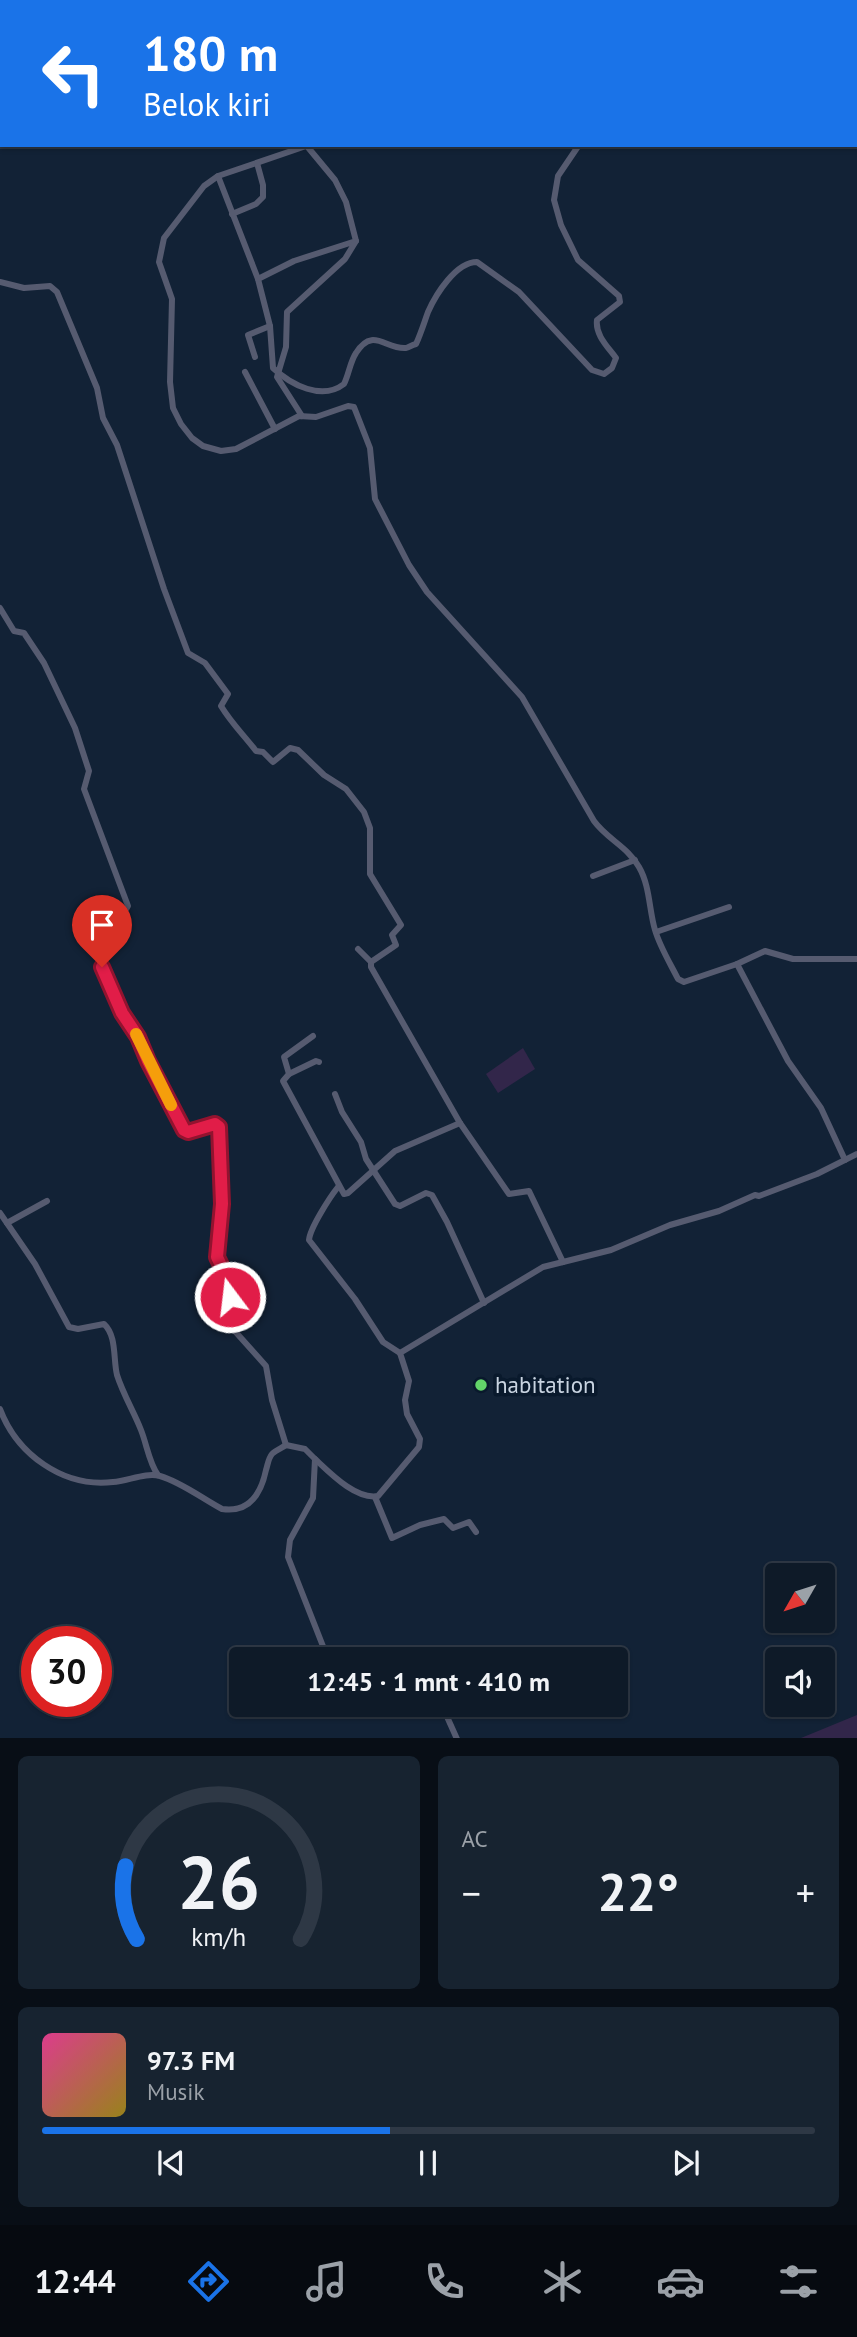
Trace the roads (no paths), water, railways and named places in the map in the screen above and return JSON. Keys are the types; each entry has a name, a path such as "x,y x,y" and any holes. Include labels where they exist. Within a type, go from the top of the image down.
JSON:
{"street":[{"path":"303,147 218,176 204,186 170,228 160,247 160,269 172,299 170,382 173,408 181,424 192,438 203,446 221,452 236,449 302,416 316,417 348,406 354,407 370,448 375,499 418,580 522,697 599,829 635,860 646,883 656,932 681,982 767,951 793,959 857,959"},
{"path":"302,416 281,386 278,372 286,347 287,312 345,259 356,241 345,202 335,180 326,166 307,147"},
{"path":"218,176 258,279 270,326 272,366 294,383 309,390 326,391 341,387 347,379 355,354 362,345 380,340 405,348 416,344 428,311 438,294 458,271 473,261 519,292 592,370 604,373 612,368 616,358 599,334 597,320 620,302 619,296 578,260 561,225 554,201 558,176 577,147"},
{"path":"232,214 257,204 263,197 257,163"},
{"path":"258,279 294,261 356,241"},
{"path":"0,282 24,288 50,286 57,292 97,388 103,418 117,445 177,626 189,655 205,663 227,692 221,706 231,724 256,751 264,753 272,762 290,748 298,750 324,775 346,789 368,818 370,874 401,925 392,935 396,945 371,962"},
{"path":"255,357 248,335 270,326"},
{"path":"245,372 275,429"},
{"path":"0,608 14,631 24,633 35,647 72,721 89,771 84,789 128,906 125,911 102,920 103,932 92,940 92,944 122,1013 138,1037 184,1130 188,1132 215,1124 219,1127 222,1204 217,1257 230,1284 232,1304 223,1316 266,1366 272,1399 286,1445"},
{"path":"593,876 635,860"},
{"path":"656,932 729,907"},
{"path":"358,949 371,962 371,967 460,1123 509,1194 528,1191 563,1262"},
{"path":"737,964 788,1061 821,1108 845,1160"},
{"path":"289,1073 284,1058 313,1036"},
{"path":"319,1062 289,1073 283,1082 344,1194 397,1150 460,1123"},
{"path":"335,1094 342,1112 361,1142 372,1170 398,1207 426,1193 432,1195 484,1303"},
{"path":"400,1353 543,1267 611,1250 670,1225 719,1211 755,1195 774,1190 857,1154"},
{"path":"0,1213 47,1285 69,1327 78,1329 104,1324 108,1328 115,1352 117,1376 141,1431 153,1469 158,1475 222,1509 237,1510 246,1507 255,1499 271,1456 286,1445 305,1449 359,1494 375,1497 383,1492 388,1482 419,1447 420,1439 407,1414 405,1399 409,1381 400,1353 383,1342 309,1240 310,1233 323,1214 325,1203 338,1187"},
{"path":"7,1223 47,1201"},
{"path":"0,1409 21,1444 47,1467 62,1476 109,1483 158,1475"},
{"path":"315,1459 313,1498 290,1540 288,1552 290,1564 323,1647"},
{"path":"375,1497 392,1538 419,1525 444,1519 453,1528 469,1522 476,1532"},
{"path":"447,1717 457,1738"}],"place":[{"name":"habitation","path":"481,1385"}]}
